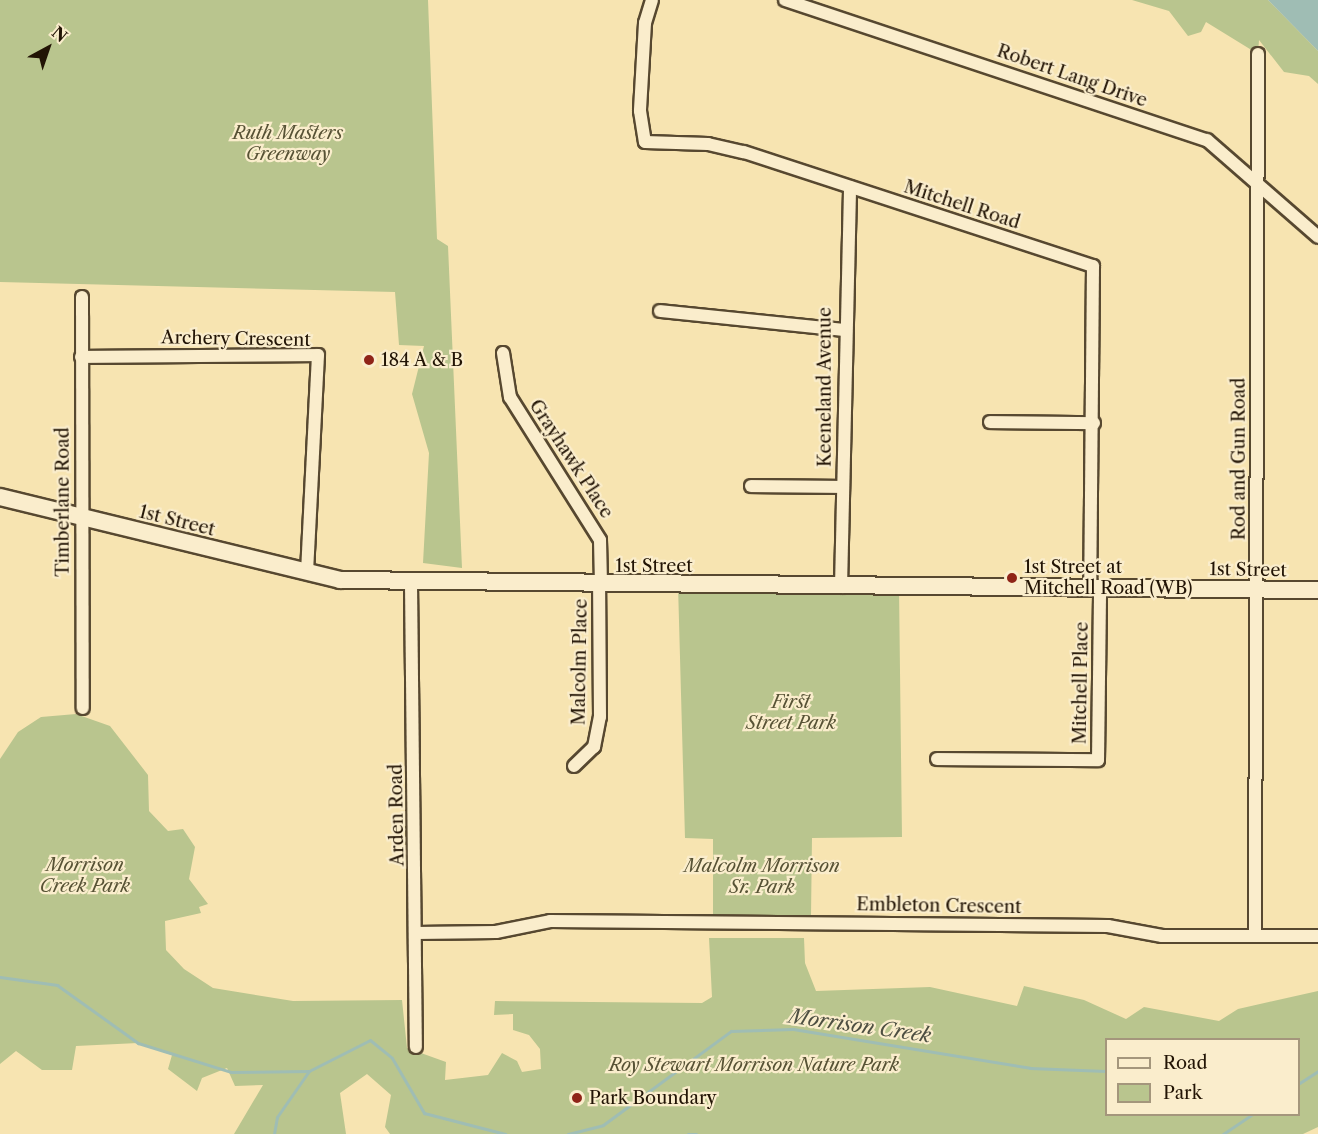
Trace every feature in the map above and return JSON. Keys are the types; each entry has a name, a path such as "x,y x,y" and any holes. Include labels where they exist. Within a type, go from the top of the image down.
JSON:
{"street":[{"name":"Mitchell Road","path":"652,0 645,23 640,111 645,142 708,144 850,187 1093,266 1095,589"},
{"name":"Robert Lang Drive","path":"785,0 1207,140 1257,188 1318,237"},
{"name":"Rod and Gun Road","path":"1255,936 1258,54"},
{"name":"Keeneland Avenue","path":"841,587 843,330 850,187"},
{"name":"Timberlane Road","path":"82,297 80,518 83,708"},
{"path":"660,311 843,330"},
{"name":"Grayhawk Place","path":"503,353 510,397 600,540 600,585"},
{"name":"Archery Crescent","path":"81,357 318,355 307,573"},
{"path":"990,422 1094,423"},
{"path":"752,486 843,487"},
{"name":"1st Street","path":"0,497 307,573 411,583 1318,590"},
{"name":"Arden Road","path":"411,583 416,1047"},
{"name":"Malcolm Place","path":"574,766 594,747 600,717 600,585"},
{"name":"Mitchell Place","path":"937,759 1098,760 1095,589"},
{"name":"Embleton Crescent","path":"416,933 496,932 550,921 1108,926 1161,936 1318,936"}],"green space":[{"name":"Ruth Masters Greenway","path":"0,0 428,0 437,239 448,246 462,568 423,563 429,453 412,394 424,346 399,345 395,292 0,282"},
{"path":"1132,0 1268,0 1318,51 1318,84 1309,76 1284,72 1259,40 1258,54 1206,22 1201,32 1188,36 1169,11"},
{"name":"First Street Park","path":"678,585 899,587 902,837 812,838 811,916 713,916 713,839 685,838"},
{"path":"76,714 110,726 148,775 149,811 168,831 183,829 195,847 189,879 208,904 199,907 201,913 165,921 166,950 184,969 213,988 293,1001 402,1000 407,1048 446,1062 445,1080 488,1075 502,1053 517,1061 522,1072 541,1069 540,1049 529,1035 513,1030 513,1014 494,1015 495,1001 702,1003 712,997 709,938 804,938 805,963 816,991 930,987 1017,1006 1024,986 1084,1000 1126,1019 1144,1007 1219,1021 1238,1009 1318,991 1318,1127 1303,1134 390,1134 385,1127 391,1095 367,1074 340,1093 346,1134 234,1134 263,1085 235,1086 227,1068 202,1078 197,1091 168,1069 172,1055 138,1043 76,1046 72,1070 42,1070 16,1051 0,1064 0,759 18,732 41,717"}],"water":[{"path":"1268,0 1318,0 1318,51"}],"waterway":[{"name":"Morrison Creek","path":"0,977 57,985 138,1043 231,1072 309,1071 370,1040 392,1058 424,1113 505,1134"},
{"name":"Morrison Creek","path":"568,1134 603,1125 731,1031 793,1029 1030,1068 1105,1071"},
{"path":"274,1134 277,1117 309,1071"},
{"name":"Morrison Creek","path":"1300,1083 1318,1071"},
{"path":"1223,1134 1250,1116"},
{"path":"688,1134 696,1134"}],"place":[{"name":"184 A & B","path":"369,360"},
{"name":"1st Street at Mitchell Road (WB)","path":"1012,578"},
{"name":"Park Boundary","path":"577,1098"}],"park label":[{"name":"Morrison Creek Park","path":"85,876"},
{"name":"Malcolm Morrison Sr. Park","path":"762,877"},
{"name":"Roy Stewart Morrison Nature Park","path":"754,1065"}]}
